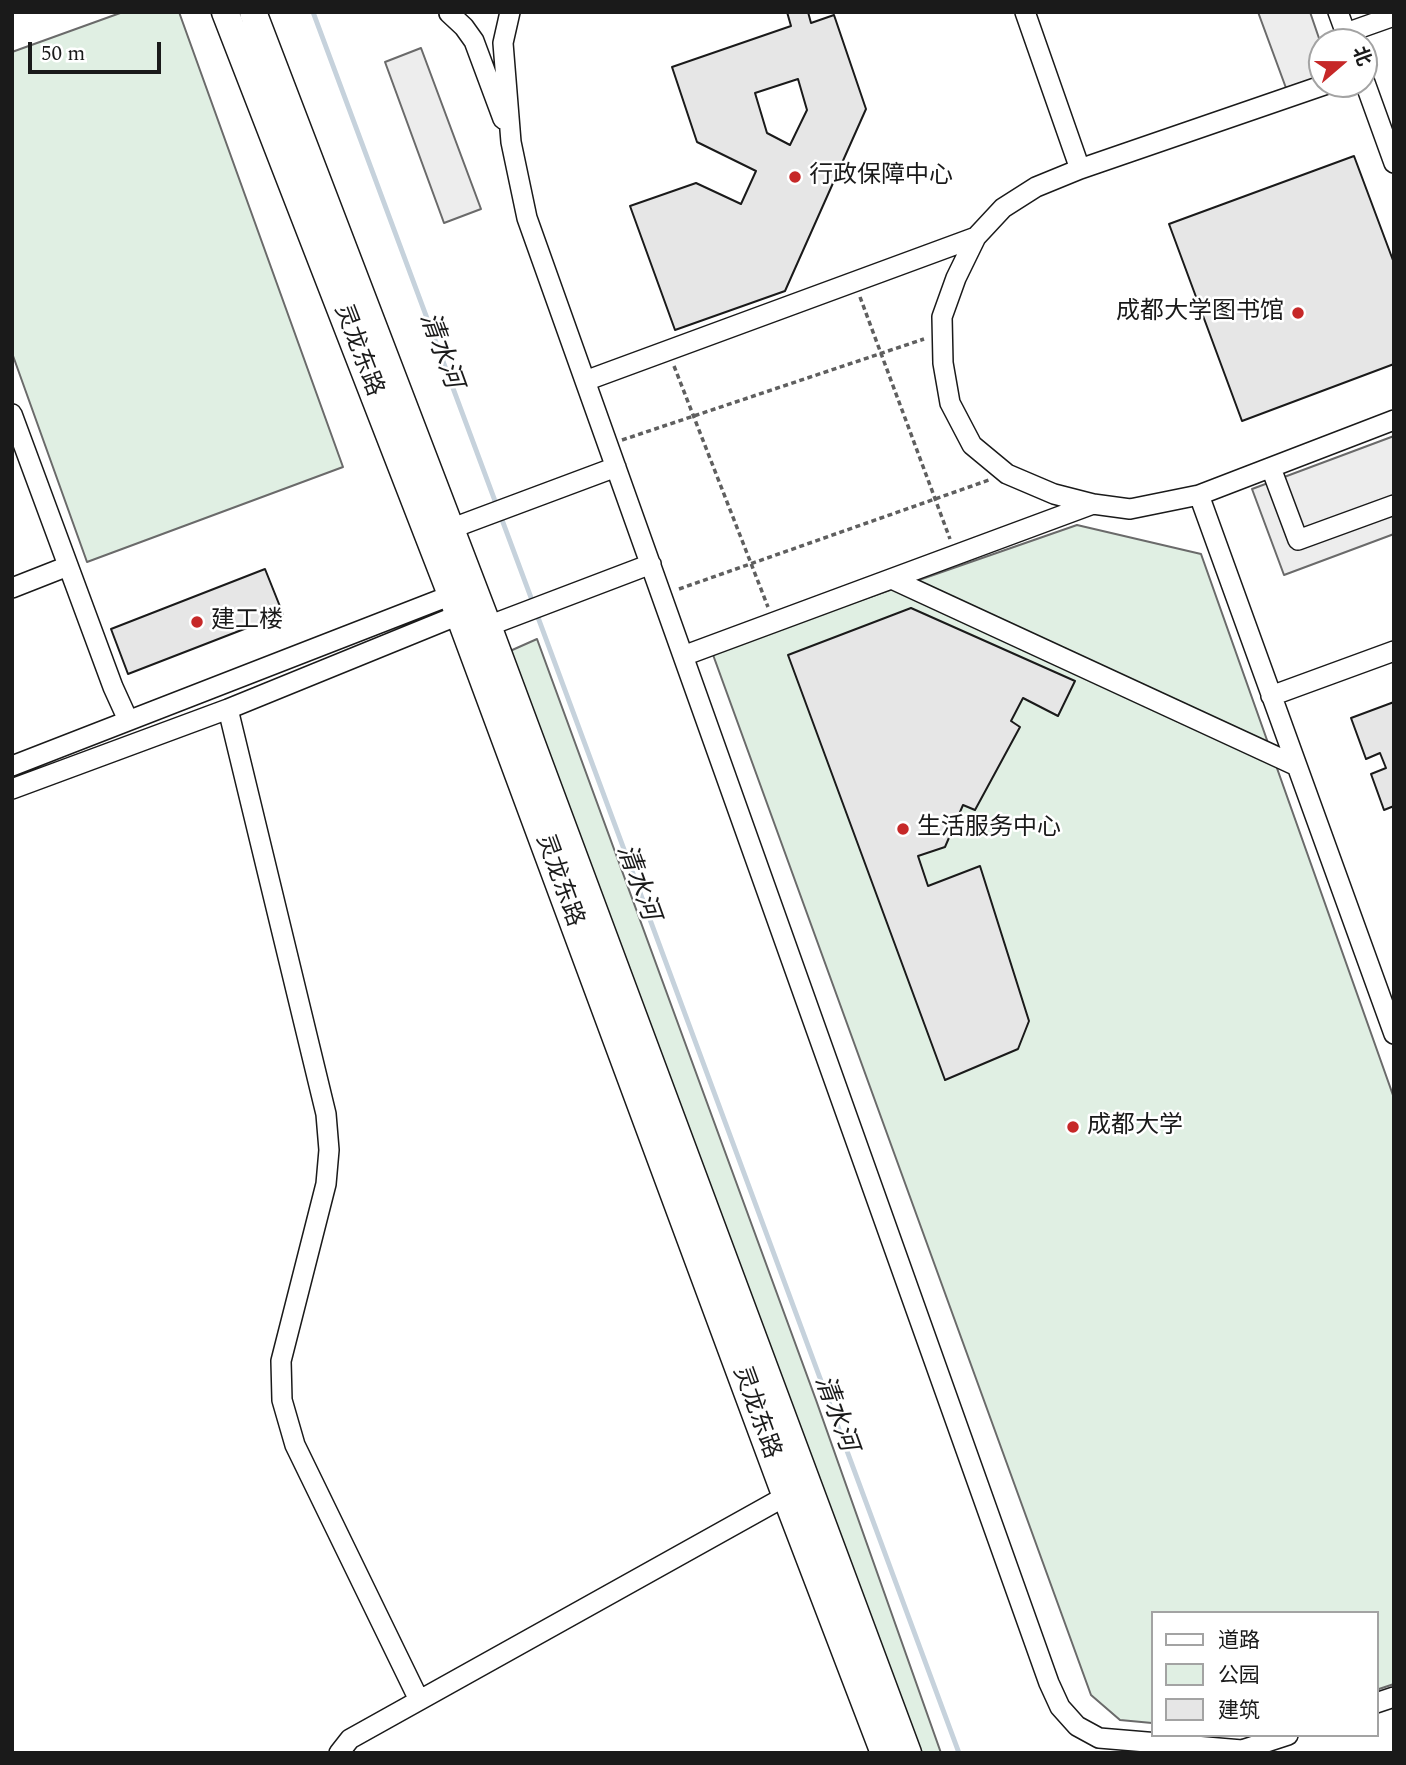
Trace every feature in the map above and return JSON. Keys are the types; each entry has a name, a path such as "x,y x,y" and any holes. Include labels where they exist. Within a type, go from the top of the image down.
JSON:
{"main road":[{"name":"灵龙东路","path":"225,12 477,608 797,1490 884,1753"},
{"name":"灵龙东路","path":"253,12 461,525 477,608"},
{"name":"灵龙东路","path":"797,1490 908,1753"}],"street":[{"path":"446,12 457,12"},
{"path":"446,12 464,27 474,41 511,142"},
{"path":"510,12 503,43 511,142 527,218 1044,1670 1060,1707 1077,1726 1099,1738 1242,1750 1282,1737"},
{"path":"1025,12 1080,169"},
{"path":"1368,28 1394,16"},
{"path":"1308,91 1080,169 1036,187 1003,208 976,237 956,278 942,317 943,363 950,402 972,445 1007,474 1054,494 1093,504 1130,509 1199,495 1394,421"},
{"path":"1375,98 1387,120 1394,163"},
{"path":"585,381 976,237"},
{"path":"12,414 128,719"},
{"path":"461,525 616,467"},
{"path":"1272,468 1298,540 1394,506"},
{"path":"1199,495 1394,1034"},
{"path":"683,656 1093,504"},
{"path":"12,766 128,719 477,608 629,572 651,564"},
{"path":"12,588 68,566"},
{"path":"892,579 1297,766"},
{"path":"12,789 228,709 477,608"},
{"path":"1271,696 1394,651"},
{"path":"228,709 326,1114 329,1150 326,1184 281,1361 282,1401 295,1445 419,1700"},
{"path":"339,1753 350,1739 797,1490"}],"path":[{"path":"854,282 956,554"},
{"path":"608,444 942,332"},
{"path":"668,350 774,622"},
{"path":"662,595 1007,474"}],"green space":[{"path":"123,12 179,12 343,467 87,562 12,353 12,52"},
{"path":"1077,525 1201,554 1394,1098 1394,1684 1378,1689 1378,1611 1150,1611 1150,1723 1120,1720 1091,1695 712,652"},
{"path":"537,639 816,1400 941,1753 917,1753 510,651"}],"shaded area":[{"path":"1258,12 1310,12 1315,28 1308,28 1308,81 1286,88"},
{"path":"421,48 481,209 444,223 385,62"},
{"path":"1394,436 1394,534 1284,575 1252,489"}],"building":[{"name":"行政保障中心","path":"787,12 808,12 811,23 834,15 866,109 785,291 675,330 630,206 696,183 741,204 756,171 697,142 672,67 791,26","holes":["798,79 807,110 790,145 767,133 755,93"]},
{"name":"成都大学图书馆","path":"1354,156 1394,263 1394,364 1242,421 1169,224"},
{"name":"建工楼","path":"265,569 283,614 128,674 111,629"},
{"name":"生活服务中心","path":"911,608 1075,681 1058,716 1023,698 1011,721 1020,727 975,810 963,805 945,847 918,856 928,886 980,866 1029,1021 1018,1049 945,1080 788,655"},
{"path":"1394,702 1394,806 1384,810 1371,774 1386,768 1380,753 1366,759 1351,718"}],"waterway":[{"name":"清水河","path":"313,12 533,603"},
{"name":"清水河","path":"536,612 959,1753"}],"place":[{"name":"行政保障中心","path":"795,177"},
{"name":"成都大学图书馆","path":"1298,313"},
{"name":"建工楼","path":"197,622"},
{"name":"生活服务中心","path":"903,829"},
{"name":"成都大学","path":"1073,1127"}]}
